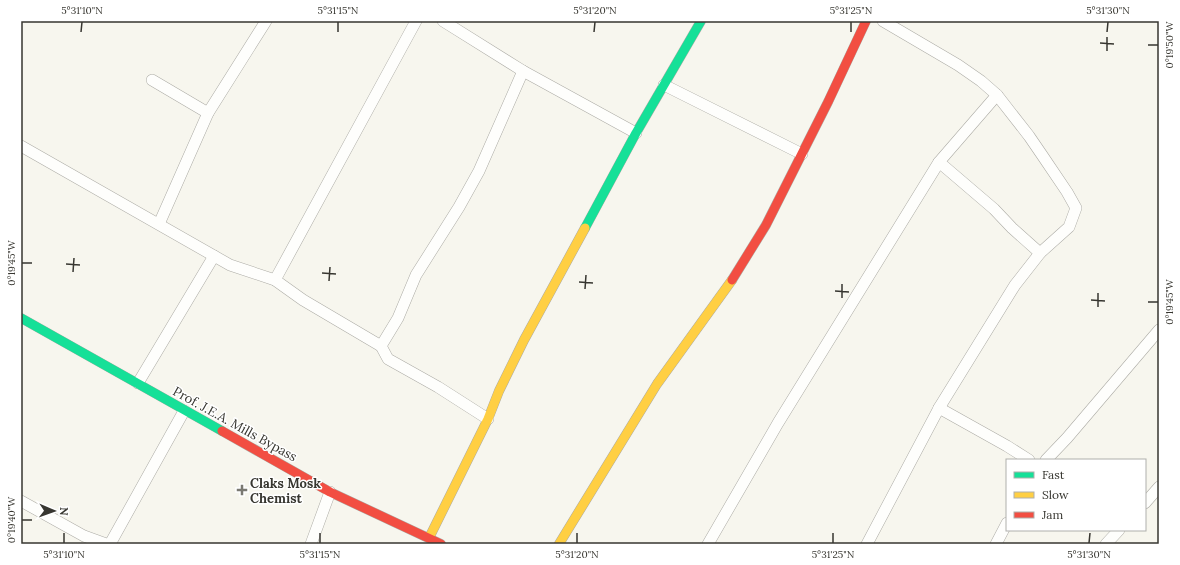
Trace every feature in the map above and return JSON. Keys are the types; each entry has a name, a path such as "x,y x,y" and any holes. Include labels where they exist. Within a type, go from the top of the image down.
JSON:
{"street":[{"path":"159,224 208,113 266,21"},
{"path":"275,280 416,21"},
{"path":"443,21 523,71 636,133"},
{"path":"559,544 657,384 728,286 766,225 828,102 866,21"},
{"path":"867,544 939,408 1015,285 1040,253 1070,227 1076,208 1067,192 1029,136 996,95 982,81 958,65 883,21"},
{"path":"429,538 488,419 499,391 524,340 697,23"},
{"path":"381,346 398,318 416,275 459,207 479,171 523,71"},
{"path":"152,80 208,113"},
{"path":"664,85 802,154"},
{"path":"708,544 778,422 939,162 996,95"},
{"path":"21,146 230,265 275,280 303,300 381,346 388,359 438,387 488,419"},
{"path":"939,162 990,205 1012,228 1040,253"},
{"path":"138,383 214,256"},
{"name":"Prof. J.E.A. Mills Bypass","path":"21,318 330,492 441,544"},
{"path":"1047,459 1067,438 1159,330"},
{"path":"939,408 1027,459"},
{"path":"110,544 184,410"},
{"path":"1146,502 1159,487"},
{"path":"311,544 330,492"},
{"path":"21,501 84,536 106,544"},
{"path":"996,544 1006,525"},
{"path":"1106,544 1118,531"}],"traffic: fast":[{"path":"585,228 636,133 701,21"},
{"path":"21,318 222,431"}],"traffic: slow":[{"path":"429,538 488,419 499,391 524,340 585,228"},
{"path":"559,544 657,384 732,280"}],"traffic: jam":[{"path":"732,280 766,225 828,102 866,21"},
{"path":"222,431 330,492 441,544"}],"place":[{"name":"Claks Mosk Chemist","path":"242,490"}]}
